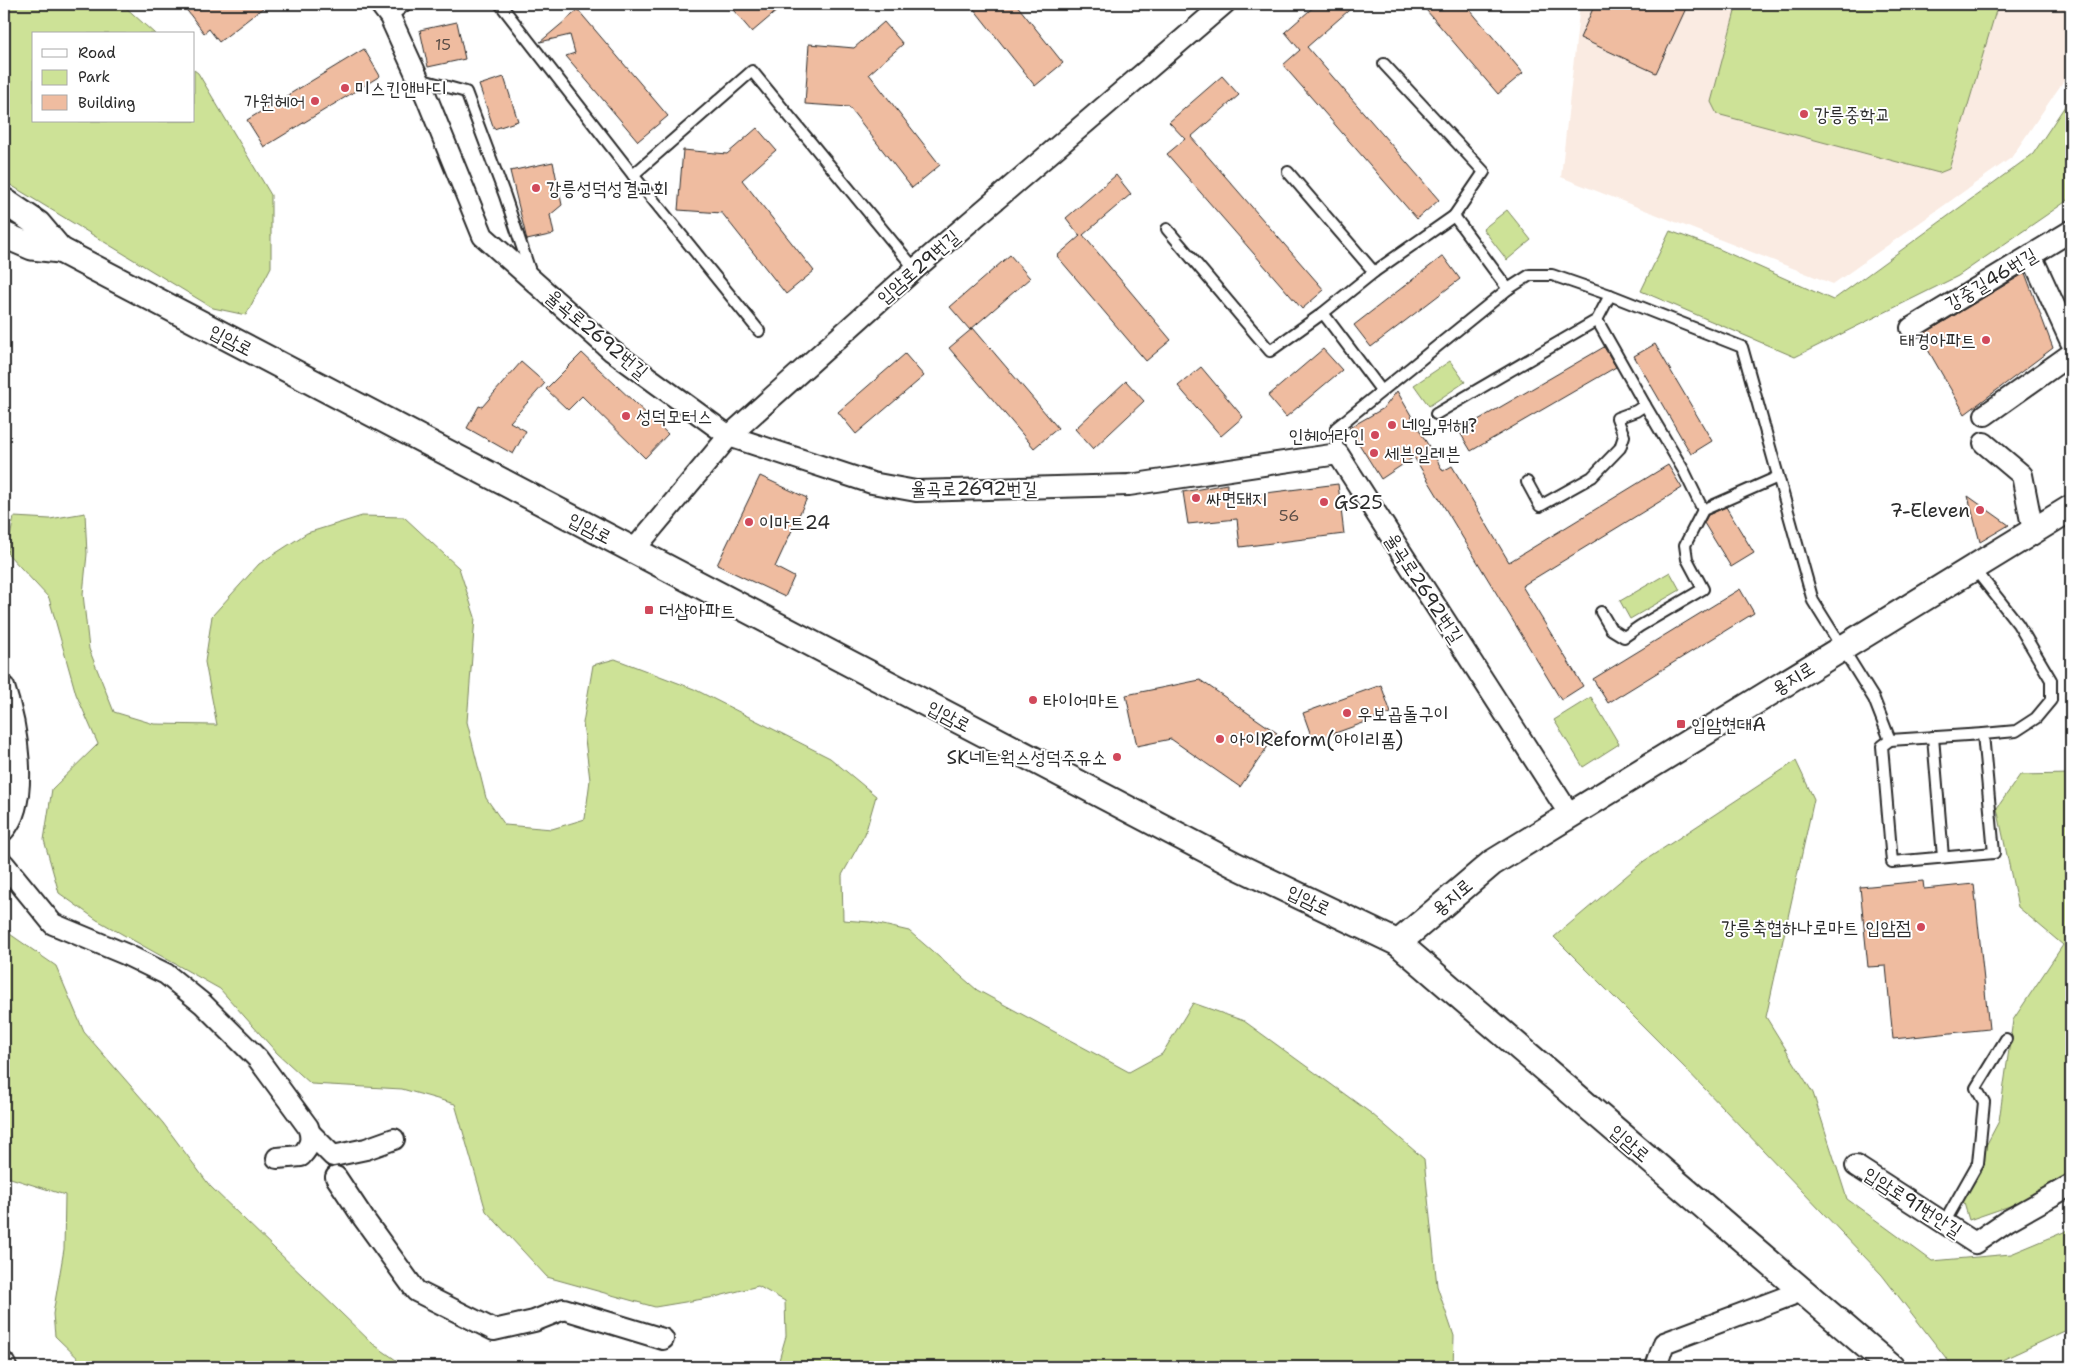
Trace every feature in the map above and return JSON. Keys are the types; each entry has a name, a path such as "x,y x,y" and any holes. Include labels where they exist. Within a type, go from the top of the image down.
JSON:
{"street":[{"name":"입암로29번길","path":"633,551 729,436 915,268 1224,4"},
{"name":"율곡로2692번길","path":"385,10 419,79 483,236 612,351 729,436 872,483 916,491 1129,484 1338,454 1570,815"},
{"path":"4,201 38,224 60,250"},
{"name":"강중길46번길","path":"1911,328 2071,231"},
{"path":"4,235 32,247 60,250"},
{"name":"입암로","path":"60,250 1235,864 1398,943 1891,1367"},
{"path":"2031,255 2071,342"},
{"path":"1985,415 2071,354"},
{"path":"1984,443 2022,475 2033,531"},
{"name":"용지로","path":"1398,943 1492,863 2071,508"},
{"path":"4,687 16,728 19,792 10,823 4,830"},
{"path":"4,864 53,924 125,954 166,974 203,1004 258,1059 303,1119 312,1135 333,1156 334,1181 416,1291 494,1330 534,1321 564,1309 663,1339"},
{"path":"277,1158 301,1156 310,1146 312,1135"},
{"path":"333,1156 366,1149 394,1139"},
{"name":"입암로91번안길","path":"1856,1166 1975,1243 2007,1220 2071,1184"},
{"path":"1656,1367 1664,1343 1802,1291"},
{"path":"4,1363 6,1367"}],"lane":[{"path":"385,10 407,4"},
{"path":"500,4 634,176 759,330"},
{"path":"1167,228 1270,350 1323,313 1374,272 1454,216 1484,172 1384,64"},
{"path":"634,176 752,71 915,268"},
{"path":"419,79 466,92 534,281"},
{"path":"1288,172 1374,272"},
{"path":"1454,216 1508,289"},
{"path":"1338,454 1336,428 1508,289 1530,275 1552,275 1742,347 1813,601 1874,699 1890,740"},
{"path":"1436,414 1597,320 1610,296"},
{"path":"1323,313 1381,390"},
{"path":"1597,320 1684,471 1703,510"},
{"path":"1527,482 1540,506 1592,477 1620,448 1624,436 1618,418 1636,412 1645,405"},
{"path":"1601,612 1610,629 1624,637 1703,588 1687,559 1685,545 1703,510 1778,478"},
{"path":"1974,567 2018,624 2052,680 2051,700 2036,718 2016,731 1890,740 1882,746 1892,862 1994,853 1983,734"},
{"path":"1933,737 1943,858"},
{"path":"1944,1223 1978,1163 1984,1102 1976,1088 2006,1039"}],"shaded area":[{"name":"강릉중학교","path":"1580,4 2071,4 2071,70 2011,158 1833,284 1561,177"}],"green space":[{"path":"4,4 122,4 153,32 32,32 32,122 195,122 195,71 271,195 271,267 246,315 213,308 4,181"},
{"path":"1737,4 1998,4 1949,169 1939,173 1717,114 1711,102"},
{"path":"2071,97 2071,198 1958,276 1795,357 1641,291 1670,231 1719,249 1833,300 2033,154"},
{"path":"1507,210 1531,240 1507,260 1483,229"},
{"path":"1450,361 1465,382 1429,406 1414,385"},
{"path":"85,513 87,554 83,594 89,649 114,712 154,724 217,725 205,662 212,616 259,564 307,533 362,516 404,517 459,568 475,617 467,722 486,798 505,825 552,829 585,819 590,780 583,723 593,665 615,659 694,689 830,758 876,796 865,834 842,875 843,920 870,922 909,931 977,990 1129,1072 1162,1054 1193,1003 1244,1021 1372,1114 1424,1159 1437,1286 1454,1336 1453,1367 777,1367 786,1336 785,1301 758,1286 715,1297 655,1307 547,1277 486,1211 455,1104 402,1089 311,1084 277,1053 220,989 97,920 59,893 44,840 52,789 98,744 76,694 49,598 7,553 14,517 50,519"},
{"path":"1670,572 1680,590 1630,619 1620,601"},
{"path":"1591,697 1619,744 1583,767 1554,720"},
{"path":"1796,761 1814,799 1766,1017 1813,1093 1847,1199 1932,1261 2011,1254 2071,1229 2071,1328 1987,1367 1953,1367 1882,1275 1684,1067 1554,937 1644,861"},
{"path":"2071,774 2071,1185 1969,1220 1961,1193 1999,1121 2013,1020 2063,945 2018,907 1997,808 2020,775"},
{"path":"4,930 56,966 84,1032 163,1123 210,1186 373,1344 406,1367 87,1367 55,1336 53,1314 64,1249 65,1195 4,1176"}],"building":[{"path":"182,4 268,4 219,42 209,29 204,33"},
{"path":"728,4 785,4 752,32"},
{"path":"970,4 1016,4 1063,63 1035,86"},
{"path":"1317,4 1356,4 1307,47 1439,200 1417,219 1283,65 1300,50 1285,32"},
{"path":"1421,4 1465,4 1523,73 1498,94"},
{"path":"1595,4 1688,4 1656,73 1580,38"},
{"path":"578,10 668,116 638,141 566,56 575,53 570,35 540,42"},
{"path":"457,22 465,59 428,67 420,30"},
{"path":"884,22 903,44 869,74 940,165 912,188 849,107 805,104 809,44 854,48"},
{"path":"364,49 380,76 264,147 247,120"},
{"path":"1222,76 1239,95 1191,137 1324,290 1302,309 1167,154 1185,139 1169,122"},
{"path":"504,77 518,121 494,129 479,85"},
{"path":"757,128 776,150 742,180 814,271 786,294 722,213 678,210 683,150 727,154"},
{"name":"강릉성덕성결교회","path":"553,162 562,205 550,215 554,234 527,240 510,171"},
{"path":"1116,175 1131,194 1083,235 1171,340 1146,361 1057,256 1080,236 1066,218"},
{"path":"1010,255 1030,278 970,330 950,307"},
{"path":"1443,256 1460,279 1371,347 1354,325"},
{"name":"태경아파트","path":"2025,273 2053,348 1965,414 1920,336"},
{"path":"973,328 1058,428 1034,448 949,348"},
{"path":"1655,344 1712,441 1691,454 1634,356"},
{"path":"1604,347 1616,367 1471,451 1459,431"},
{"path":"1323,349 1342,370 1286,417 1268,396"},
{"path":"582,353 668,434 645,458 582,396 568,410 546,389"},
{"path":"905,354 924,376 856,434 838,412"},
{"path":"521,362 545,383 510,422 526,431 513,454 467,428 479,406 482,407"},
{"path":"1201,367 1243,417 1221,436 1178,386"},
{"path":"1126,381 1144,401 1093,449 1075,429"},
{"path":"1397,391 1443,471 1452,466 1509,562 1668,465 1682,488 1522,586 1583,686 1561,700 1414,457 1381,479 1349,428 1384,408"},
{"path":"760,476 807,498 775,567 794,577 785,597 717,565"},
{"path":"1227,484 1226,498 1338,484 1344,534 1240,547 1237,519 1188,524 1183,492"},
{"name":"7-Eleven","path":"1968,496 2009,525 1980,542"},
{"path":"1726,507 1754,553 1731,567 1704,523 1708,515"},
{"path":"1740,589 1754,613 1608,703 1593,679"},
{"path":"1200,680 1277,733 1240,787 1171,739 1137,746 1126,695"},
{"name":"우보곱돌구이","path":"1381,685 1391,713 1313,741 1303,713"},
{"name":"강릉축협하나로마트 입암점","path":"1923,881 1924,889 1974,884 1989,1029 1893,1039 1886,966 1868,967 1860,887"}],"place":[{"name":"미스킨앤바디","path":"345,88"},
{"name":"가원헤어","path":"315,101"},
{"name":"강릉중학교","path":"1804,114"},
{"name":"강릉성덕성결교회","path":"536,188"},
{"name":"태경아파트","path":"1986,340"},
{"name":"성덕모터스","path":"626,416"},
{"name":"네일,뭐해?","path":"1392,425"},
{"name":"인헤어라인","path":"1375,435"},
{"name":"세븐일레븐","path":"1374,453"},
{"name":"싸면돼지","path":"1196,498"},
{"name":"GS25","path":"1324,502"},
{"name":"7-Eleven","path":"1980,510"},
{"name":"이마트24","path":"749,522"},
{"name":"더샵아파트","path":"649,610"},
{"name":"타이어마트","path":"1033,700"},
{"name":"우보곱돌구이","path":"1347,713"},
{"name":"입암현대A","path":"1681,724"},
{"name":"아이Reform(아이리폼)","path":"1220,739"},
{"name":"SK네트웍스성덕주유소","path":"1117,757"},
{"name":"강릉축협하나로마트 입암점","path":"1921,927"}]}
